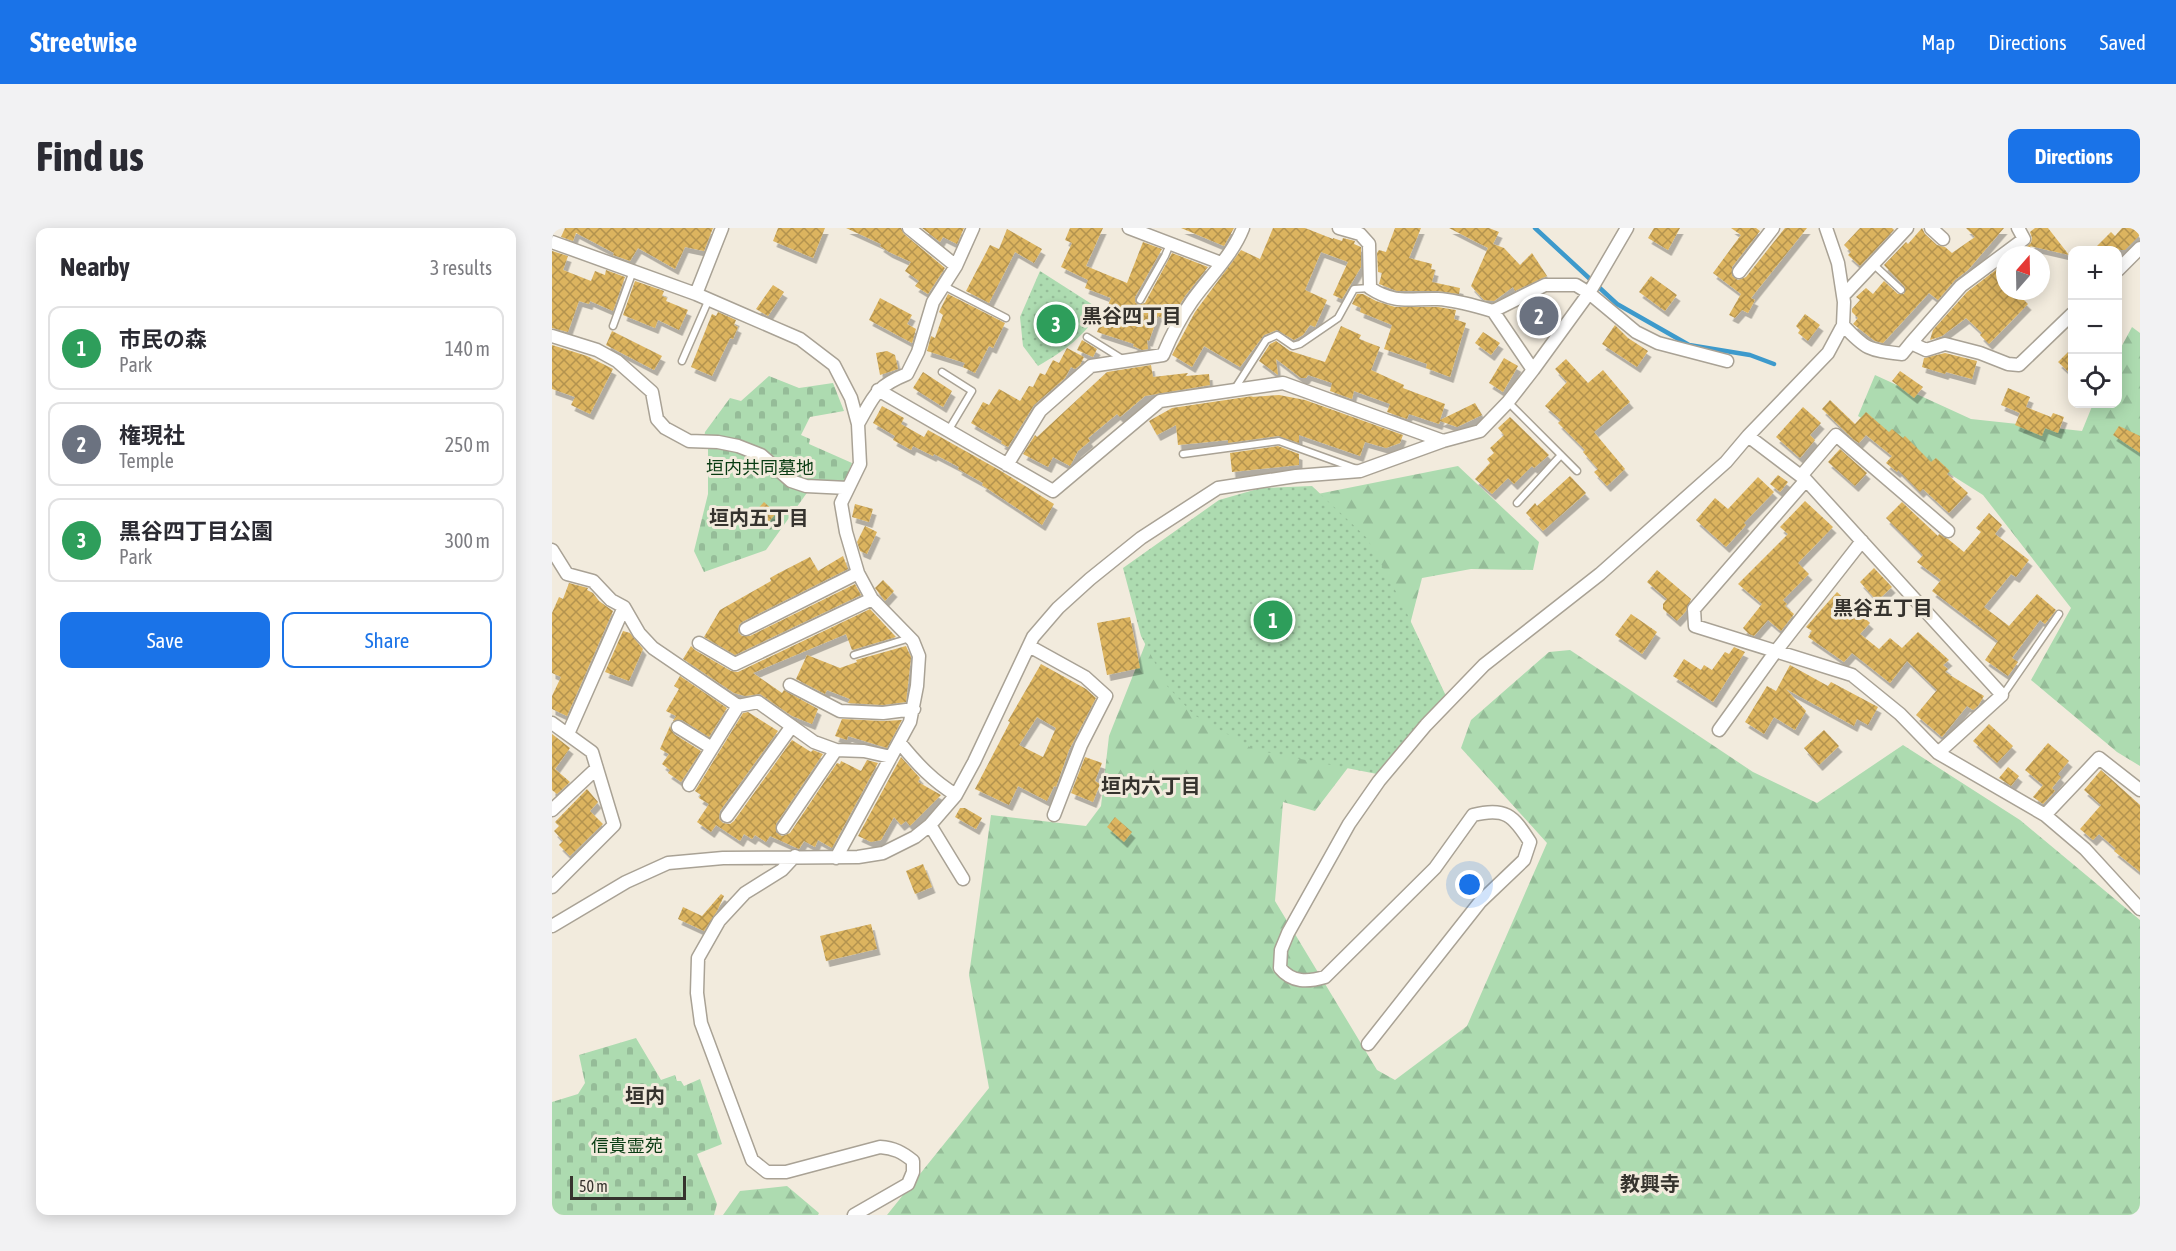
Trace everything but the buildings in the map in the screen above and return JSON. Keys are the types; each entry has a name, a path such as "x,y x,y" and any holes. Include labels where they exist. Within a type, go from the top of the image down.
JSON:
{"street":[{"path":"696,294 722,228"},
{"path":"909,228 956,266"},
{"path":"858,424 878,390 888,381 907,374 918,352 933,302 956,266 973,228"},
{"path":"1129,228 1221,263"},
{"path":"1007,465 1040,411 1090,366 1163,355 1175,327 1192,300 1221,263 1243,228"},
{"path":"1339,228 1360,234 1370,244 1370,288 1395,300 1439,299 1493,311 1533,370"},
{"path":"552,926 626,882 668,863 723,858 858,857 883,853 915,837 930,825 956,795 1033,637 1058,608 1090,579 1141,538 1218,488 1296,476 1360,471 1443,441 1480,431 1508,402 1533,370 1593,285 1627,228"},
{"path":"1739,272 1773,228"},
{"path":"1368,1044 1480,902 1524,860 1530,842 1520,825 1504,812 1488,811 1473,815 1435,868 1325,977 1312,981 1295,980 1286,976 1280,968 1281,950 1297,916 1349,824 1379,781 1426,725 1484,665 1600,574 1726,462 1828,353 1843,325 1843,296 1838,262 1826,228"},
{"path":"1843,296 1907,228"},
{"path":"1931,228 1942,239"},
{"path":"1843,325 1862,346 1882,352 1902,354 1961,286 2025,239 2018,228"},
{"path":"552,242 709,299 800,339 834,365 851,398 858,424 860,464 841,504 846,532 858,573 872,599 913,641 919,657 914,709 910,722 836,858"},
{"path":"2122,266 2140,248"},
{"path":"1493,311 1545,285 1593,285 1636,332 1658,343 1727,362"},
{"path":"1911,343 1926,350 1945,344 1980,353 2008,364 2019,365 2068,319"},
{"path":"552,336 597,350 617,361 652,392 657,419 665,428 689,441 718,442 738,446 761,455 791,482 806,486 848,488"},
{"path":"878,390 1053,491 1160,401 1283,383 1443,441"},
{"path":"1948,531 1836,435 1694,609 1695,626 1852,675 1900,714 1938,753 2045,816 2085,849 2140,909"},
{"path":"1748,436 1803,478 2002,695 1938,753"},
{"path":"1719,730 1776,651 1862,541"},
{"path":"552,550 567,574 593,581 611,600 624,607 639,633 653,648 738,706 758,702 814,742 836,750 864,751 891,757"},
{"path":"746,629 858,573"},
{"path":"699,643 735,664 872,599"},
{"path":"568,734 624,607"},
{"path":"1029,646 1085,677 1106,696 1081,745 1054,815"},
{"path":"790,685 840,711 883,713 914,709"},
{"path":"689,785 738,706"},
{"path":"552,723 592,752 614,825 552,887"},
{"path":"727,816 792,726"},
{"path":"678,727 712,748"},
{"path":"900,743 920,768 956,795"},
{"path":"783,828 836,750"},
{"path":"2045,816 2099,758 2140,790"},
{"path":"552,810 597,768"},
{"path":"930,825 963,879"},
{"path":"795,856 782,870 745,893 719,921 698,958 697,993 701,1023 752,1160 767,1172 786,1172 880,1147 892,1148 913,1161 914,1172 908,1184 854,1215"}],"lane":[{"path":"1140,300 1170,244"},
{"path":"1873,264 1901,290"},
{"path":"614,326 633,271"},
{"path":"944,285 1006,318"},
{"path":"1234,390 1266,340 1277,335 1293,346 1300,344 1338,318 1354,289 1370,288"},
{"path":"682,361 709,299"},
{"path":"1087,337 1125,360"},
{"path":"942,372 972,391 948,431"},
{"path":"1508,402 1577,471"},
{"path":"1183,454 1279,441 1360,471"},
{"path":"1517,503 1561,455"},
{"path":"2002,695 2059,614"},
{"path":"854,655 910,638"}],"green space":[{"path":"1040,271 1101,310 1088,328 1073,342 1038,366 1023,346 1020,317"},
{"path":"2132,327 2140,333 2140,766 2117,752 2031,680 2071,608 1983,495 1858,416 1875,375 1971,419 2082,431 2091,408 2122,408 2122,346"},
{"name":"垣内共同墓地","path":"769,376 799,388 833,383 844,411 810,417 801,435 810,439 809,444 852,463 844,483 814,483 766,550 704,572 694,551 708,494 708,448 703,446 705,432 730,398 741,401"},
{"path":"1458,466 1539,542 1533,570 1471,569 1422,578 1399,667 1395,706 1315,811 1283,802 1275,901 1377,1070 1395,1080 1467,1026 1547,843 1461,748 1471,720 1549,652 1570,650 1753,772 1817,803 1903,745 2020,820 2140,920 2140,1215 887,1215 989,1088 969,975 991,815 1086,826 1101,806 1109,736 1162,602 1267,504"},
{"path":"1312,486 1367,538 1402,603 1446,696 1377,774 1255,750 1194,715 1167,686 1141,636 1123,568 1219,500 1261,488"},
{"name":"信貴霊苑","path":"636,1038 661,1080 675,1075 677,1081 681,1081 684,1086 700,1079 722,1144 697,1154 717,1204 714,1215 552,1215 552,1102 578,1094 585,1083 579,1055"},
{"path":"787,1186 819,1213 818,1215 723,1215 740,1191"}],"waterway":[{"path":"1535,228 1617,304 1689,345 1750,355 1774,364"}],"place":[{"name":"権現社","path":"1539,316"},
{"name":"黒谷四丁目公園","path":"1056,324"},
{"name":"市民の森","path":"1273,620"}],"district":[{"name":"黒谷四丁目","path":"1132,315"},
{"name":"垣内五丁目","path":"759,517"},
{"name":"黒谷五丁目","path":"1883,607"},
{"name":"垣内六丁目","path":"1151,785"},
{"name":"垣内","path":"645,1095"},
{"name":"教興寺","path":"1650,1183"}]}
